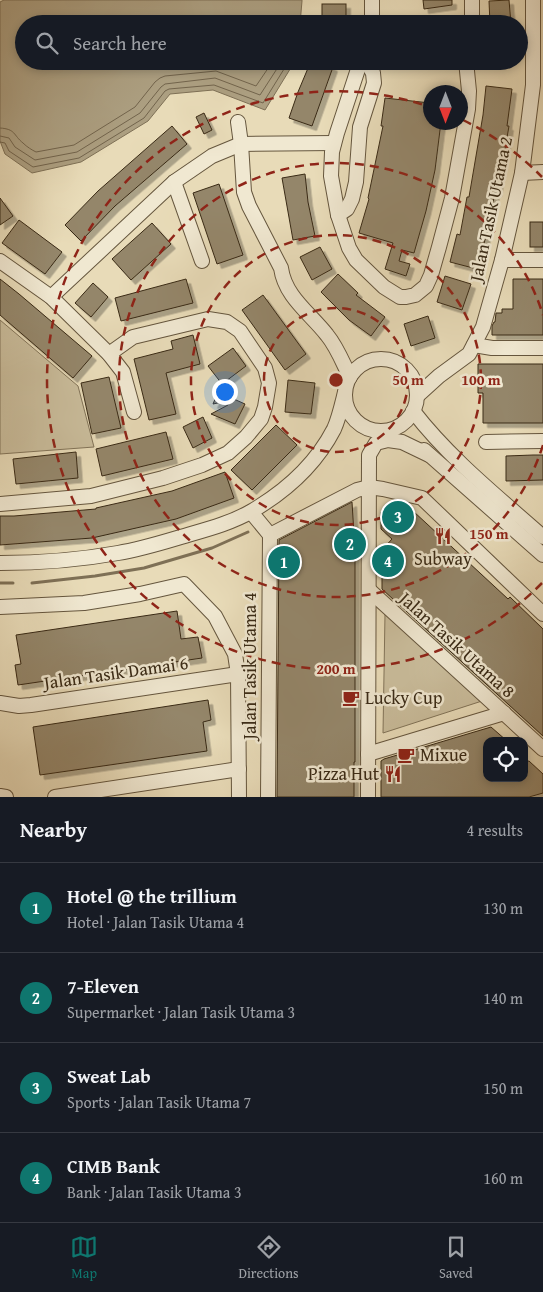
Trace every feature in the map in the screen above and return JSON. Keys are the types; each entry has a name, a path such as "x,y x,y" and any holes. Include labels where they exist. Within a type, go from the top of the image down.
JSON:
{"street":[{"path":"372,0 372,15"},
{"path":"472,0 472,15"},
{"name":"Jalan Tasik Utama 2","path":"417,396 439,376 469,354 483,327 502,260 522,172 538,85 533,0"},
{"path":"361,70 333,148 331,176 338,214 349,248 356,260 384,287 400,297 406,297 415,295 426,286 439,247 452,198 468,109 467,70"},
{"path":"338,214 348,209 356,182 360,127 374,83 373,73 371,70"},
{"path":"238,122 237,148 244,192 249,206 281,268 282,279 290,294 329,336 350,377"},
{"path":"51,297 174,182 212,156 237,148 296,151 333,148"},
{"path":"522,172 543,172"},
{"path":"174,182 202,261"},
{"path":"502,260 543,260"},
{"path":"0,261 51,297 109,354 123,372 134,412"},
{"path":"0,504 91,496 163,478 202,465 228,453 246,437 261,419 265,408 269,383 264,368 240,331 227,322 208,319 133,338 109,354"},
{"path":"474,344 492,348 543,348"},
{"path":"340,356 362,364"},
{"path":"0,563 80,558 118,553 150,546 223,524 251,512 302,474 335,427 345,392 350,377 362,364 371,360 390,360 399,363 407,369 416,386 417,396 413,412 406,420 397,427 375,430 364,426 354,419 346,402 345,392"},
{"path":"412,376 439,376"},
{"path":"413,412 459,462 543,537"},
{"path":"335,427 354,419"},
{"path":"397,427 543,555"},
{"path":"368,797 369,455 376,444 388,440 402,442 429,455"},
{"path":"486,442 543,441"},
{"path":"449,472 459,462"},
{"path":"274,532 357,490 369,487 383,488 422,498 543,614"},
{"path":"270,499 265,514 266,520 274,532"},
{"path":"251,512 274,532"},
{"name":"Jalan Tasik Utama 4","path":"268,797 274,532"},
{"path":"0,607 84,603 140,594 184,584 215,616 235,654 238,674 239,797"},
{"name":"Jalan Tasik Utama 8","path":"368,590 543,749"},
{"name":"Jalan Tasik Damai 6","path":"0,703 19,706 31,705 238,674"},
{"path":"368,754 504,713"},
{"path":"55,797 239,769"},
{"path":"0,796 6,797"}],"shaded area":[{"path":"0,320 78,386 94,447 0,454"},
{"path":"385,614 482,701 383,733"}],"water":[{"path":"4,0 302,0 301,15 15,15 15,70 289,70 265,110 213,90 170,94 148,121 81,162 32,173 5,154 0,141 0,2"}],"building":[{"path":"423,0 452,0 452,5 424,9"},
{"path":"509,0 510,15 490,15 489,1"},
{"path":"322,4 346,4 346,15 322,15"},
{"path":"307,70 332,70 312,126 289,118"},
{"path":"486,86 512,89 507,126 509,126 497,192 495,192 488,229 477,269 450,262 457,234 460,235 467,197 469,197"},
{"path":"385,98 423,102 423,130 440,130 435,170 414,253 402,250 399,261 410,264 406,276 385,269 393,243 359,233 369,199 383,126 381,126"},
{"path":"204,113 212,130 204,134 196,117"},
{"path":"172,126 187,144 115,206 81,241 65,225 98,191"},
{"path":"305,174 315,236 293,240 282,178"},
{"path":"219,184 243,255 217,264 193,193"},
{"path":"0,198 13,216 0,225"},
{"path":"19,220 62,252 45,274 2,243"},
{"path":"530,222 543,222 543,247 530,247"},
{"path":"152,223 171,244 131,280 112,259"},
{"path":"320,247 332,269 312,280 300,257"},
{"path":"338,274 358,293 356,295 385,317 371,336 349,320 321,292"},
{"path":"445,276 471,284 462,310 437,302"},
{"path":"0,279 92,356 73,378 0,315"},
{"path":"186,279 193,303 121,321 115,298"},
{"path":"513,279 543,279 543,335 492,335 492,326 495,322 496,313 502,313 502,309 513,309"},
{"path":"93,283 108,297 91,317 75,303"},
{"path":"263,295 306,354 285,370 242,310"},
{"path":"428,316 435,338 411,346 404,324"},
{"path":"193,335 200,364 166,373 176,414 149,420 134,359 173,349 171,341"},
{"path":"233,348 246,366 222,384 208,366"},
{"path":"478,364 543,364 543,423 483,423 483,393 478,393"},
{"path":"109,377 121,428 92,434 81,383"},
{"path":"288,380 315,383 311,414 285,412"},
{"path":"218,392 245,404 235,424 211,414 228,405 227,401 213,404"},
{"path":"203,417 212,438 193,448 183,427"},
{"path":"276,425 297,445 252,490 231,470"},
{"path":"166,432 173,459 102,476 96,449"},
{"path":"76,452 78,478 16,484 13,459"},
{"path":"543,455 543,480 506,481 506,456"},
{"path":"225,472 234,498 176,519 92,538 0,545 0,516 96,509 172,491"},
{"path":"352,502 355,550 354,797 277,797 279,540"},
{"path":"387,506 413,511 508,599 510,597 543,629 543,736 382,589 382,550 392,539 381,529 381,512"},
{"path":"177,611 181,639 198,637 202,658 18,685 15,665 21,664 16,635"},
{"path":"208,700 211,720 203,722 207,751 40,775 33,727"},
{"path":"491,727 502,737 483,737 483,782 528,782 529,761 543,774 543,793 529,797 381,797 381,761"}],"waterway":[{"path":"32,583 144,568 212,548 248,532"},
{"path":"0,583 13,583"}],"place":[{"name":"Sweat Lab","path":"398,517"},
{"name":"Subway","path":"443,536"},
{"name":"7-Eleven","path":"350,544"},
{"name":"CIMB Bank","path":"388,561"},
{"name":"Hotel @ the trillium","path":"284,562"},
{"name":"Lucky Cup","path":"351,698"},
{"name":"Mixue","path":"406,755"},
{"name":"Pizza Hut","path":"393,774"}]}
